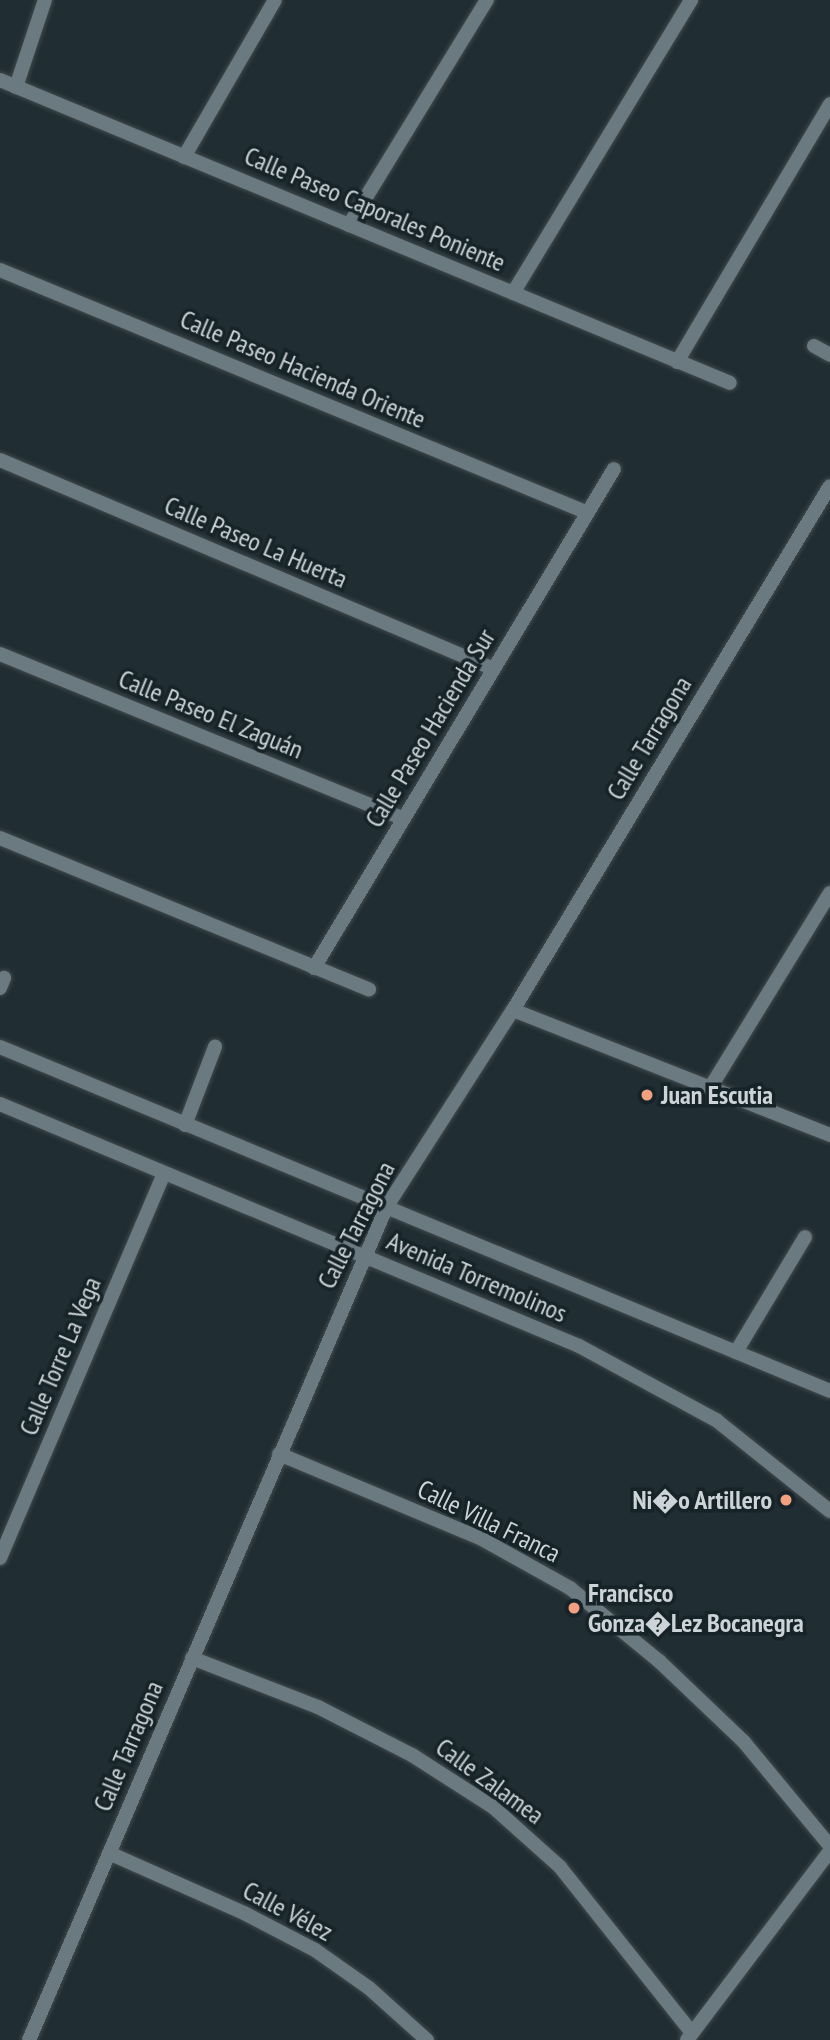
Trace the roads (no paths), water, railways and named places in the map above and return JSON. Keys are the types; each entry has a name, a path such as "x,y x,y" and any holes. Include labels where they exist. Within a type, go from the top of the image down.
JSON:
{"street":[{"path":"16,87 45,0"},
{"path":"184,157 275,0"},
{"path":"349,225 487,0"},
{"path":"513,293 691,0"},
{"name":"Calle Paseo Caporales Poniente","path":"0,80 730,383"},
{"path":"677,362 830,104"},
{"name":"Calle Paseo Hacienda Oriente","path":"0,270 588,513"},
{"path":"814,346 830,355"},
{"name":"Calle Paseo La Huerta","path":"0,460 494,669"},
{"name":"Calle Paseo Hacienda Sur","path":"314,968 614,469"},
{"name":"Calle Tarragona","path":"30,2040 387,1206 513,1010 830,486"},
{"name":"Calle Paseo El Zaguán","path":"0,654 404,819"},
{"path":"0,838 369,989"},
{"path":"710,1088 830,892"},
{"path":"513,1010 830,1135"},
{"name":"Avenida Torremolinos","path":"0,1047 830,1391"},
{"path":"185,1125 215,1047"},
{"name":"Avenida Torremolinos","path":"0,1104 579,1346 716,1420 830,1511"},
{"name":"Calle Torre La Vega","path":"0,1558 164,1172"},
{"path":"736,1352 805,1237"},
{"name":"Calle Villa Franca","path":"279,1454 482,1539 570,1588 659,1661 744,1742 830,1849"},
{"name":"Calle Zalamea","path":"192,1658 318,1707 412,1755 493,1807 560,1867 689,2036"},
{"path":"689,2036 830,1849"},
{"name":"Calle Vélez","path":"109,1853 244,1913 315,1950 369,1988 427,2040"}],"place":[{"name":"Juan Escutia","path":"647,1095"},
{"name":"Ni�o Artillero","path":"786,1500"},
{"name":"Francisco Gonza�Lez Bocanegra","path":"574,1608"}]}
